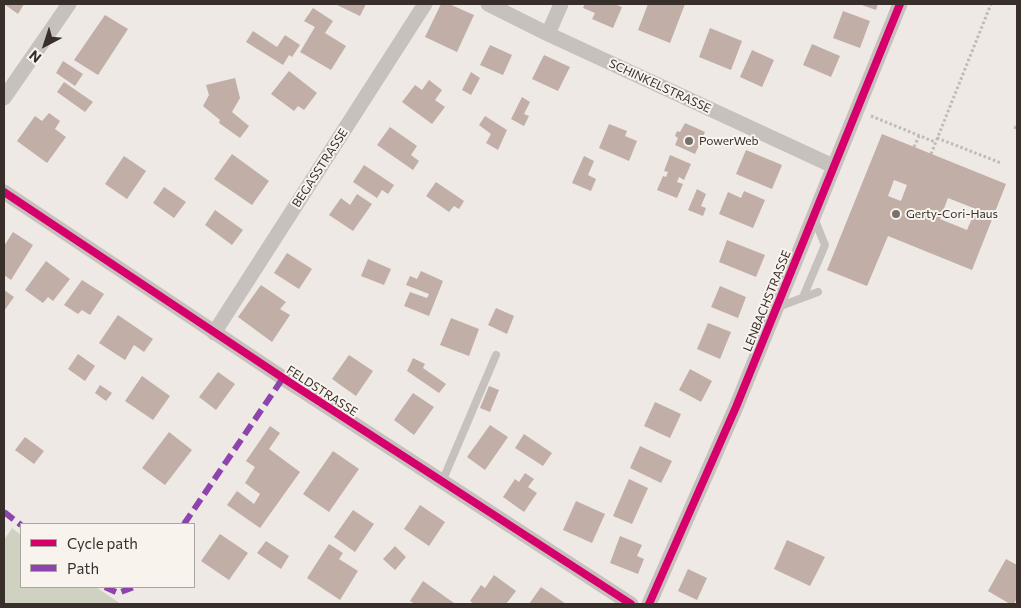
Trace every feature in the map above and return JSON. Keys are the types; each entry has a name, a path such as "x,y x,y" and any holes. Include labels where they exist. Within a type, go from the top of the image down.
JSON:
{"street":[{"path":"4,98 69,4"},
{"name":"BEGASSTRASSE","path":"214,333 425,4"},
{"name":"SCHINKELSTRASSE","path":"488,4 548,34 833,166"},
{"path":"548,34 561,4"},
{"name":"LENBACHSTRASSE","path":"649,604 736,407 900,4"},
{"name":"FELDSTRASSE","path":"4,192 214,333 631,604"}],"lane":[{"path":"803,297 825,245 813,216"},
{"path":"776,307 818,292"},
{"path":"442,482 496,354"}],"path":[{"path":"931,154 991,4"},
{"path":"868,115 919,136 936,140 1001,163"},
{"path":"914,147 919,136"}],"green space":[{"path":"12,528 20,534 20,588 97,588 121,604 4,604 4,540"}],"building":[{"path":"4,4 24,4 18,14"},
{"path":"335,4 366,4 360,16"},
{"path":"441,4 449,4 474,15 457,52 425,37"},
{"path":"585,4 614,4 622,7 613,28 592,19 595,13 583,8"},
{"path":"648,4 685,4 670,43 638,30"},
{"path":"859,4 878,4 876,10"},
{"path":"313,8 333,21 325,33 346,46 331,70 300,52 315,27 304,21"},
{"path":"843,11 870,21 860,48 833,38"},
{"path":"105,15 128,29 98,75 74,60"},
{"path":"710,28 742,41 731,70 699,57"},
{"path":"253,31 277,47 285,35 300,45 292,57 289,55 283,65 246,42"},
{"path":"812,44 840,56 831,77 803,65"},
{"path":"490,45 512,55 503,75 480,65"},
{"path":"752,50 774,60 762,87 740,77"},
{"path":"544,55 570,67 558,91 532,79"},
{"path":"63,61 83,74 75,86 56,73"},
{"path":"289,71 317,93 304,110 298,106 294,111 271,94"},
{"path":"471,72 480,78 471,95 462,90"},
{"path":"235,78 240,98 232,112 249,126 240,138 219,123 220,120 203,106 209,95 206,85"},
{"path":"429,80 442,90 435,100 445,107 432,124 402,102 415,85 422,90"},
{"path":"64,82 93,102 85,112 57,92"},
{"path":"522,97 530,102 524,114 529,116 524,126 511,119"},
{"path":"49,113 60,121 55,129 66,137 47,163 17,141 35,116 42,121"},
{"path":"485,116 507,130 498,150 486,143 491,134 479,125"},
{"name":"PowerWeb","path":"685,123 705,132 695,154 675,145 678,138 675,136 677,131 680,132"},
{"path":"609,124 627,131 625,136 637,141 629,161 599,148"},
{"path":"390,127 417,146 411,155 419,161 413,170 377,145"},
{"name":"Gerty-Cori-Haus","path":"882,134 1006,184 972,270 888,236 867,286 827,270","holes":["894,180 907,185 901,201 888,196","948,198 976,209 967,230 940,219"]},
{"path":"746,150 782,165 772,189 736,174"},
{"path":"232,154 269,181 252,205 214,179"},
{"path":"670,155 691,164 684,180 679,177 677,182 683,184 677,198 657,190 663,176 666,177 668,172 664,171"},
{"path":"124,156 146,171 127,199 105,184"},
{"path":"584,156 594,161 588,175 596,179 591,191 572,183"},
{"path":"364,165 394,185 388,194 382,190 377,198 353,182"},
{"path":"436,182 464,201 459,209 454,206 449,212 426,196"},
{"path":"164,187 186,202 174,218 153,203"},
{"path":"697,189 706,194 701,206 706,208 703,216 688,210"},
{"path":"744,191 765,200 753,228 719,214 728,192 741,198"},
{"path":"357,194 372,204 353,231 329,215 341,198 350,205"},
{"path":"215,210 243,230 232,245 205,225"},
{"path":"13,232 33,245 11,280 4,275 4,246"},
{"path":"727,240 765,255 756,277 719,262"},
{"path":"287,253 312,269 299,289 274,273"},
{"path":"368,259 391,269 384,285 361,276"},
{"path":"46,261 70,279 53,301 48,297 43,303 25,290"},
{"path":"421,271 443,281 429,316 404,306 410,292 427,298 429,294 406,285 410,276 417,279"},
{"path":"82,280 104,294 90,315 82,310 78,314 64,305"},
{"path":"261,285 286,302 280,309 290,315 272,342 238,317"},
{"path":"720,286 746,297 738,318 711,307"},
{"path":"4,290 14,297 4,311"},
{"path":"496,308 514,316 507,334 488,325"},
{"path":"118,315 153,339 144,352 134,345 125,360 99,343"},
{"path":"451,318 479,329 469,356 440,345"},
{"path":"708,323 731,332 720,359 697,349"},
{"path":"78,354 95,366 85,381 68,369"},
{"path":"349,355 373,371 356,396 332,379"},
{"path":"413,358 425,364 423,368 446,384 439,393 407,371"},
{"path":"690,369 712,381 701,402 679,390"},
{"path":"218,372 235,384 216,410 199,397"},
{"path":"142,376 170,396 153,420 125,401"},
{"path":"100,385 112,393 106,401 95,393"},
{"path":"489,386 499,390 490,412 480,408"},
{"path":"413,393 434,407 414,435 394,420"},
{"path":"655,402 681,414 670,438 644,426"},
{"path":"490,425 508,437 485,470 467,457"},
{"path":"270,426 280,433 269,449 300,472 260,528 227,505 237,491 254,504 260,494 245,483 255,467 246,461"},
{"path":"169,432 192,450 165,485 142,468"},
{"path":"524,434 552,453 543,466 515,448"},
{"path":"25,437 44,451 34,464 15,450"},
{"path":"640,446 672,461 661,483 630,468"},
{"path":"333,451 359,469 329,512 303,494"},
{"path":"525,473 534,479 528,487 537,493 524,512 503,497 515,479 519,482"},
{"path":"629,479 648,488 632,524 613,516"},
{"path":"576,501 605,514 592,543 563,530"},
{"path":"420,505 445,522 429,546 404,529"},
{"path":"353,510 374,524 355,552 334,537"},
{"path":"220,534 248,553 229,580 201,561"},
{"path":"620,536 642,545 637,556 644,559 638,574 610,563"},
{"path":"787,540 825,557 810,586 774,569"},
{"path":"266,541 289,556 281,569 257,553"},
{"path":"329,544 343,553 339,559 358,571 340,600 307,578"},
{"path":"395,546 406,557 395,570 383,559"},
{"path":"1006,559 1017,565 1017,598 1014,604 1010,604 988,591"},
{"path":"688,569 707,578 697,600 678,591"},
{"path":"494,575 516,591 506,604 474,604 470,601 481,585 485,588"},
{"path":"423,581 454,604 415,604 410,601"},
{"path":"541,587 566,604 529,604"}],"marked path":[{"path":"185,523 283,378"},
{"path":"4,512 20,524"},
{"path":"107,588 118,593 131,588"}],"cycle path":[{"path":"649,604 736,407 900,4"},
{"path":"4,192 283,378 631,604"}],"place":[{"name":"PowerWeb","path":"689,141"},
{"name":"Gerty-Cori-Haus","path":"896,214"}]}
